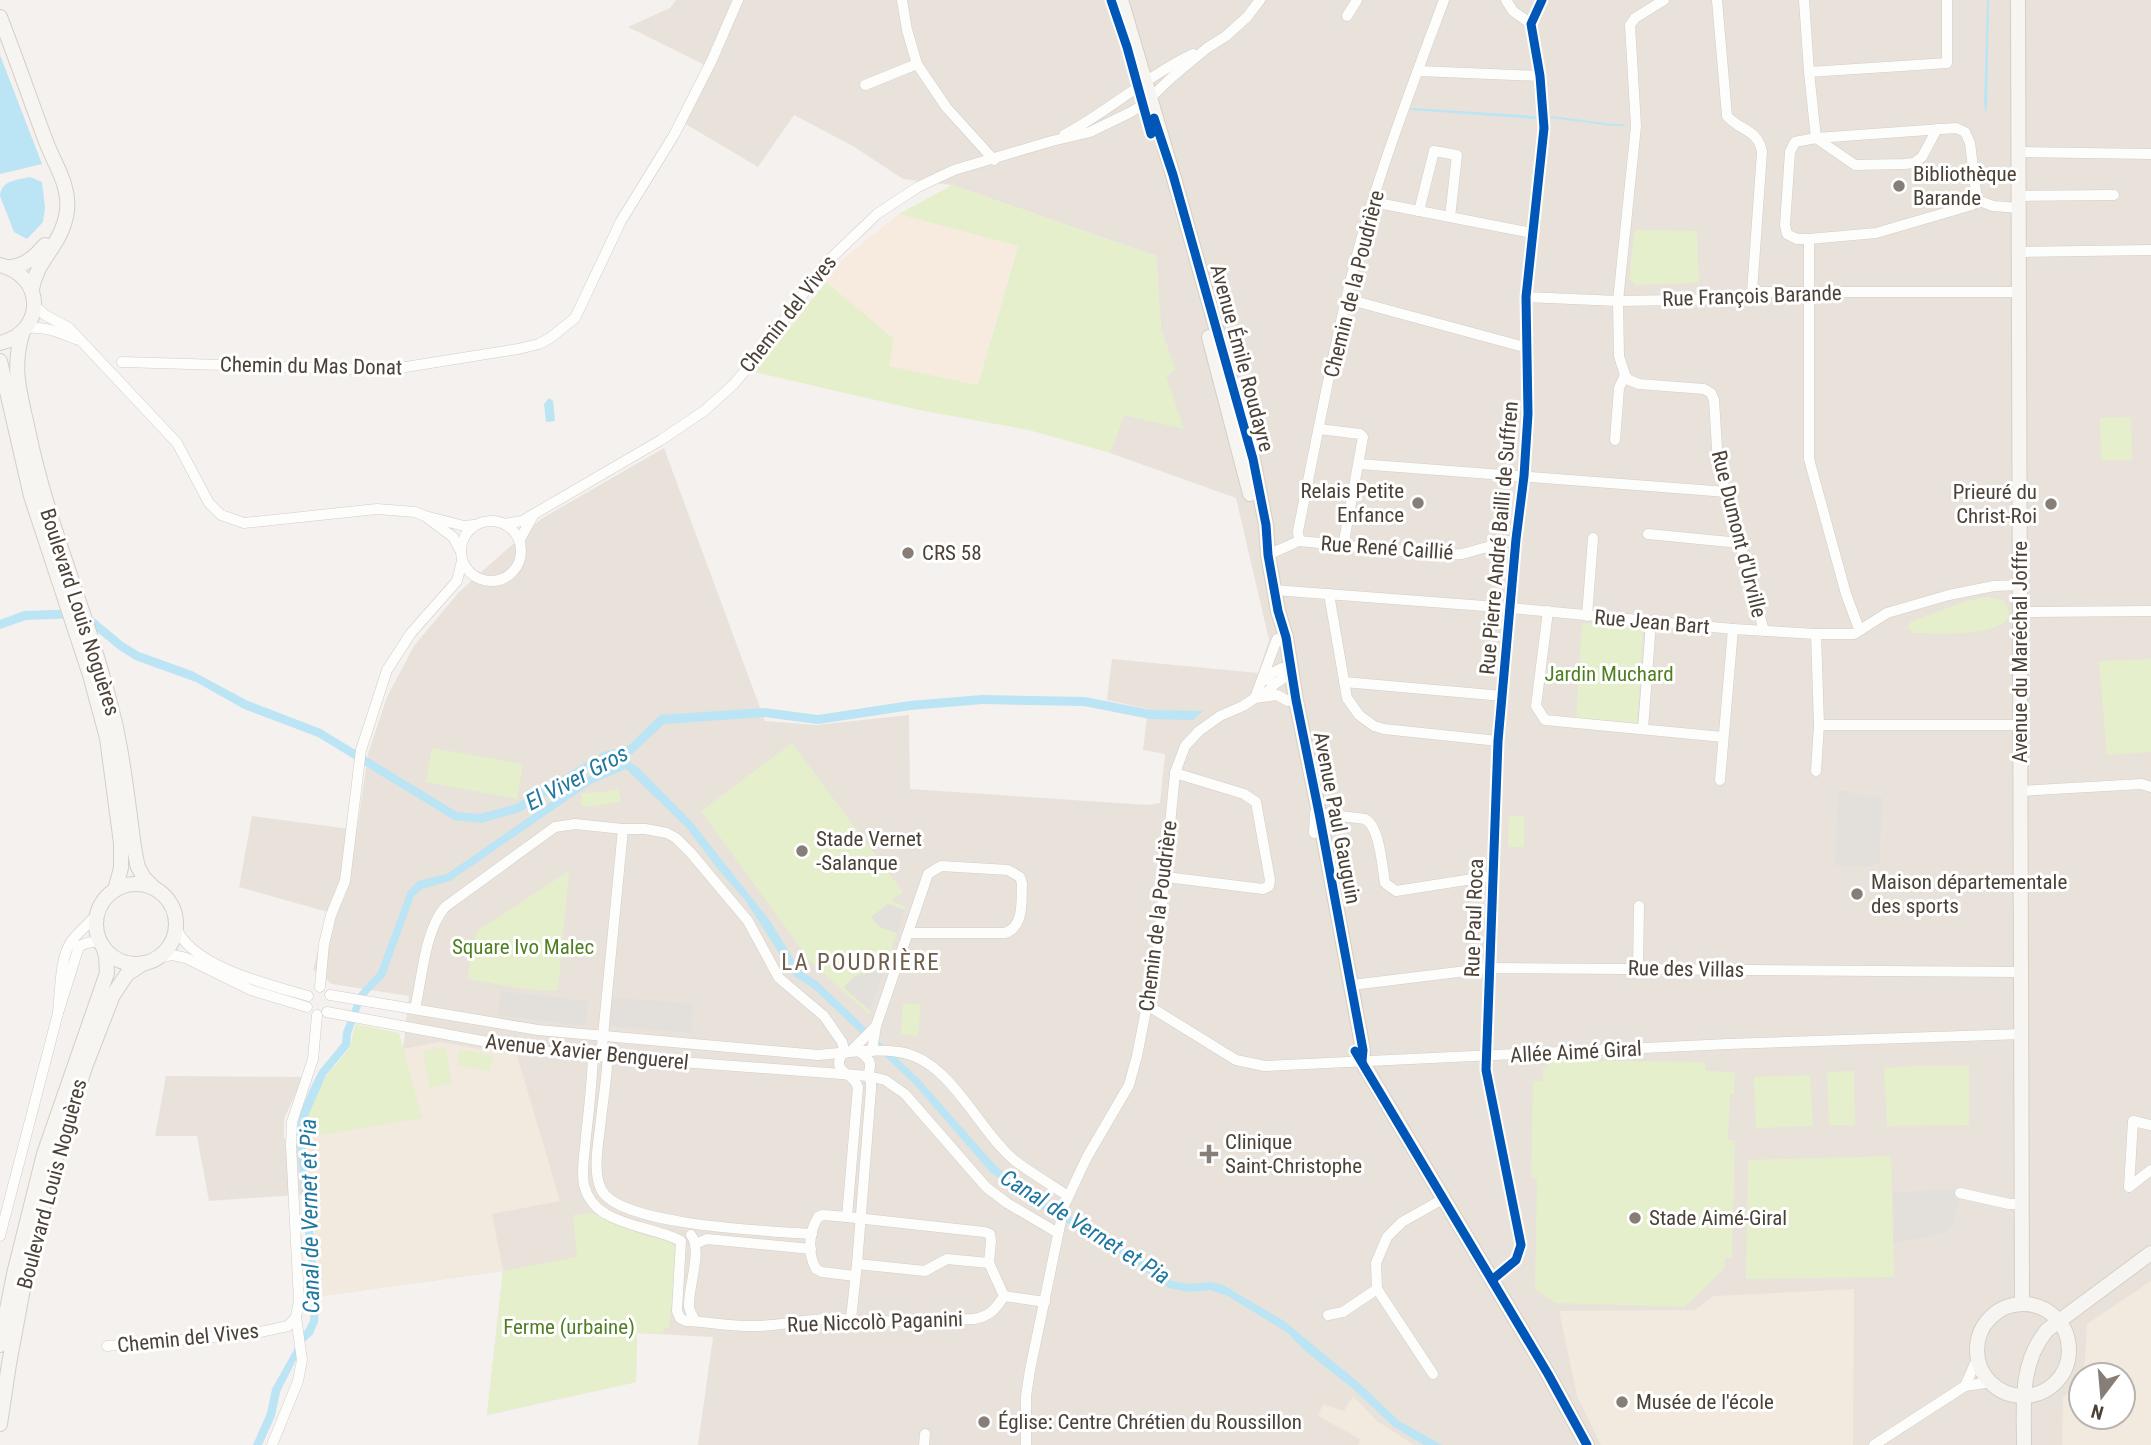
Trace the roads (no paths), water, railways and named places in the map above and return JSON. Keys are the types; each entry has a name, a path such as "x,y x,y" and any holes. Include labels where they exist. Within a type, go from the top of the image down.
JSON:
{"main road":[{"name":"Avenue Émile Roudayre","path":"1111,0 1141,85"},
{"name":"Avenue Émile Roudayre","path":"1121,0 1141,85 1252,459 1266,525 1268,555 1278,611"},
{"name":"Avenue du Maréchal Joffre","path":"2018,0 2022,1304"},
{"path":"0,17 47,143 63,178 67,195 62,232 40,265 32,289"},
{"path":"5,266 21,266 33,259 55,229 59,196 47,143"},
{"path":"5,266 27,280 32,289 34,305"},
{"name":"Boulevard Louis Noguères","path":"34,305 16,358 19,387 68,591"},
{"path":"0,343 25,330"},
{"name":"Boulevard Louis Noguères","path":"0,361 31,496 68,591 120,747 135,858 144,878 154,888"},
{"name":"Avenue Paul Gauguin","path":"1278,611 1277,639 1317,813 1352,985 1363,1051 1362,1061"},
{"name":"Avenue Paul Gauguin","path":"1278,611 1286,637 1286,672"},
{"name":"Boulevard Louis Noguères","path":"97,676 114,783 121,856 116,890"},
{"name":"Avenue Paul Gauguin","path":"1292,701 1305,787 1345,986 1355,1051 1548,1374 1587,1445"},
{"path":"141,884 154,888 171,904 176,927 173,939 167,950 150,961 132,964 121,961 101,944 97,932 97,914 101,904 116,890 128,885 141,884"},
{"name":"Boulevard Louis Noguères","path":"0,1345 13,1274 44,1154 107,973 106,956 101,944"},
{"name":"Boulevard Louis Noguères","path":"0,1424 25,1278 56,1157 85,1067 113,995 127,974 150,961"},
{"path":"2024,1445 2025,1376 2033,1351 2047,1330 2151,1253"},
{"path":"2022,1304 2046,1311 2059,1322 2069,1349 2064,1372 2049,1388 2025,1396 2003,1391 1991,1382 1981,1369 1978,1340 1985,1324 2001,1310 2022,1304"}],"street":[{"name":"Chemin du Mas Donat","path":"122,362 387,370 539,344 575,318 621,221 674,135 712,60 738,0"},
{"path":"902,0 917,64 946,107 994,160"},
{"name":"Chemin del Vives","path":"1052,141 1092,120 1141,85 1226,36 1247,17 1260,0"},
{"path":"1347,16 1357,0"},
{"name":"Chemin de la Poudrière","path":"1299,541 1298,531 1359,249 1444,0"},
{"path":"1506,0 1513,11 1531,24 1542,0"},
{"path":"1615,440 1619,388 1625,375 1619,356 1618,300 1636,126 1630,25 1635,18 1664,0"},
{"path":"1717,0 1727,116 1757,137 1762,152 1752,292"},
{"path":"1804,0 1816,138 1855,165 1904,164 1914,163 1922,157 1937,129"},
{"path":"1809,72 1947,63 1947,0"},
{"name":"Rue Pierre André Bailli de Suffren","path":"1497,782 1498,741 1528,414 1526,297 1544,128 1540,76 1531,24"},
{"name":"Chemin del Vives","path":"504,524 522,520 535,513 661,440 704,411 733,384 760,353 826,262 877,214 918,187 954,170 1090,132 1146,102 1206,48"},
{"path":"865,85 917,64"},
{"path":"1418,71 1540,76"},
{"path":"1974,202 1970,143 1965,132 1956,128 1816,138 1795,142 1790,152 1785,225 1787,234 1797,239 1876,233 1974,202 1993,206 2114,195"},
{"path":"1419,211 1434,151 1457,155 1450,217"},
{"path":"2018,152 2151,154"},
{"path":"1373,202 1532,233"},
{"path":"1809,239 1809,459 1846,594 1859,629"},
{"path":"2019,252 2151,250"},
{"name":"Rue François Barande","path":"1526,297 1618,300 1739,299 1752,292 2019,292"},
{"path":"1347,299 1528,348"},
{"path":"34,305 45,315 69,328 177,443 209,503 221,515 244,523 377,509 415,512 464,526 494,521 504,524 516,534 521,551 519,561 507,576 494,581 474,576 467,569 453,537 425,516"},
{"path":"25,330 39,326 81,341"},
{"name":"Rue Dumont d'Urville","path":"1625,375 1639,384 1704,389 1711,393 1714,400 1718,464 1764,631"},
{"path":"1319,429 1360,434 1363,438 1343,547"},
{"path":"1359,464 1727,492"},
{"path":"519,541 535,513"},
{"path":"457,581 462,541 474,525"},
{"path":"1648,534 1740,543"},
{"path":"1587,616 1593,538"},
{"name":"Rue René Caillié","path":"1299,541 1443,555 1462,554 1516,539"},
{"path":"1268,555 1299,541"},
{"path":"320,987 324,944 331,915 345,881 361,750 387,670 411,633 457,581 474,576"},
{"name":"Rue Jean Bart","path":"1275,590 1548,611 1733,629 1854,634 1887,613 1949,595 1994,586 2020,585"},
{"path":"1329,594 1347,698 1359,715 1384,730 1498,741"},
{"path":"1548,611 1536,706 1539,714 1549,722 1723,737"},
{"path":"2020,612 2151,611"},
{"path":"1643,729 1651,622"},
{"path":"1720,780 1733,629"},
{"path":"1816,634 1819,725 1816,771"},
{"path":"1277,639 1259,698 1277,695 1292,701"},
{"path":"1261,685 1272,673 1286,672"},
{"name":"Chemin de la Poudrière","path":"1026,1445 1026,1396 1066,1201 1087,1157 1129,1085 1138,1056 1158,948 1175,773 1185,746 1199,731 1220,716 1259,698 1286,672"},
{"path":"1344,682 1503,696"},
{"path":"1819,725 2020,725"},
{"path":"1166,877 1263,889 1269,886 1270,880 1256,803 1244,794 1175,773"},
{"name":"Rue Paul Roca","path":"1492,1280 1517,1260 1521,1245 1486,1070 1497,782"},
{"path":"2021,791 2141,784 2151,787"},
{"name":"Avenue Paul Gauguin","path":"1305,787 1317,813 1314,833"},
{"path":"1317,813 1371,822 1376,832 1385,883 1396,891 1492,876"},
{"path":"415,1009 430,932 437,916 445,907 555,827 575,824 645,829 667,833 676,838 748,921 779,978 824,1016 849,1052 869,1058 871,1065 868,1076 871,1089 850,1319"},
{"path":"623,829 603,1041 608,1057 598,1161 597,1178 600,1187 606,1197 632,1211 687,1223 812,1234"},
{"path":"872,1051 876,1026 928,874 941,866 1008,870 1020,877 1020,919 1012,931 909,933"},
{"path":"1638,968 1639,906"},
{"path":"58,1013 66,950 97,914"},
{"path":"176,927 180,937 191,949 226,969 254,981 308,996"},
{"path":"0,1236 58,1013 79,946 101,944"},
{"path":"150,961 172,955 186,958 251,990 322,1014"},
{"name":"Rue des Villas","path":"1352,985 1490,968 2021,972"},
{"path":"272,1445 298,1381 302,1360 296,1317 299,1301 292,1122 313,1059 322,1014 331,1006 336,996 320,987 313,989 308,996 307,1007"},
{"name":"Avenue Xavier Benguerel","path":"336,996 603,1041 818,1055 900,1052 920,1059 936,1071 952,1086 1013,1159 1066,1201"},
{"name":"Allée Aimé Giral","path":"1147,1005 1236,1060 1265,1066 1728,1044 2022,1034"},
{"name":"Avenue Xavier Benguerel","path":"322,1014 536,1051 868,1076 885,1080 905,1094 986,1186 1007,1203 1058,1233"},
{"path":"847,1217 858,1087 855,1080 841,1070 838,1060 876,1026"},
{"path":"603,1041 593,1056 583,1176 591,1201 602,1212 617,1220 681,1241 707,1239 811,1249"},
{"path":"2151,1125 2133,1121 2129,1187 2151,1170"},
{"path":"1960,1193 2022,1204"},
{"path":"1433,1374 1377,1289 1376,1263 1387,1237 1402,1222 1443,1199"},
{"path":"855,1276 816,1269 812,1263 811,1249 816,1219 823,1215 847,1217 990,1234 989,1263 1004,1296 1045,1302"},
{"path":"681,1241 677,1311 680,1318 695,1321 689,1308 693,1239 687,1223"},
{"path":"857,1264 925,1271 947,1259 989,1263"},
{"path":"1328,1315 1343,1312 1377,1289"},
{"name":"Rue Niccolò Paganini","path":"695,1321 756,1326 850,1319 862,1322 974,1319 986,1317 994,1311 1004,1296"},
{"name":"Chemin del Vives","path":"107,1346 250,1334 288,1326 296,1317"},
{"path":"1965,1385 1978,1357"},
{"path":"1874,1445 1965,1385 1991,1382"}],"water":[{"path":"1989,0 1985,111 1984,101"},
{"path":"0,55 42,164 0,174"},
{"path":"1410,110 1536,116 1536,119"},
{"path":"1551,118 1623,124 1624,126"},
{"path":"30,177 42,182 45,208 43,222 27,239 14,232 0,196 7,184"},
{"path":"549,398 553,401 555,421 546,422 544,404"},
{"path":"83,609 139,652 192,671 248,701 321,729 457,812 480,814 516,804 603,752 628,746 660,715 764,708 818,715 910,701 982,695 1085,697 1151,710 1203,711 1193,720 1150,719 1084,706 982,704 911,710 818,724 764,717 664,724 632,754 606,760 520,812 481,823 454,820 318,737 244,709 196,682 135,660 80,618 26,620 0,629 0,620 24,611"},
{"name":"Canal de Vernet et Pia","path":"625,761 640,769 692,822 770,921 800,970 818,982 920,1080 996,1166 1051,1206 1109,1238 1172,1281 1223,1285 1284,1321 1358,1382 1399,1421 1442,1445 1424,1445 1394,1427 1352,1388 1304,1350 1288,1333 1228,1296 1210,1290 1189,1292 1169,1288 1106,1244 1048,1213 990,1172 915,1085 813,988 794,976 745,900 686,827 626,769 591,784 450,881 422,889 414,896 385,976 364,998 351,1034 350,1046 326,1075 308,1116 305,1142 319,1293 318,1322 280,1392 275,1416 262,1445 253,1445 267,1413 272,1389 310,1321 311,1293 297,1142 300,1113 319,1071 342,1043 343,1032 358,994 378,972 408,891 418,881 447,874 587,777"}],"place":[{"name":"Bibliothèque Barande","path":"1899,186"},
{"name":"Relais Petite Enfance","path":"1418,503"},
{"name":"Prieuré du Christ-Roi","path":"2051,504"},
{"name":"CRS 58","path":"908,553"},
{"name":"Stade Vernet -Salanque","path":"802,851"},
{"name":"Maison départementale des sports","path":"1857,894"},
{"name":"Clinique Saint-Christophe","path":"1209,1154"},
{"name":"Stade Aimé-Giral","path":"1635,1218"},
{"name":"Musée de l'école","path":"1622,1402"},
{"name":"Église: Centre Chrétien du Roussillon","path":"984,1422"}],"district":[{"name":"LA POUDRIÈRE","path":"861,962"}],"park label":[{"name":"Jardin Muchard","path":"1609,674"},
{"name":"Square Ivo Malec","path":"523,947"},
{"name":"Ferme (urbaine)","path":"569,1327"}],"water label":[{"name":"El Viver Gros","path":"577,778"}]}
